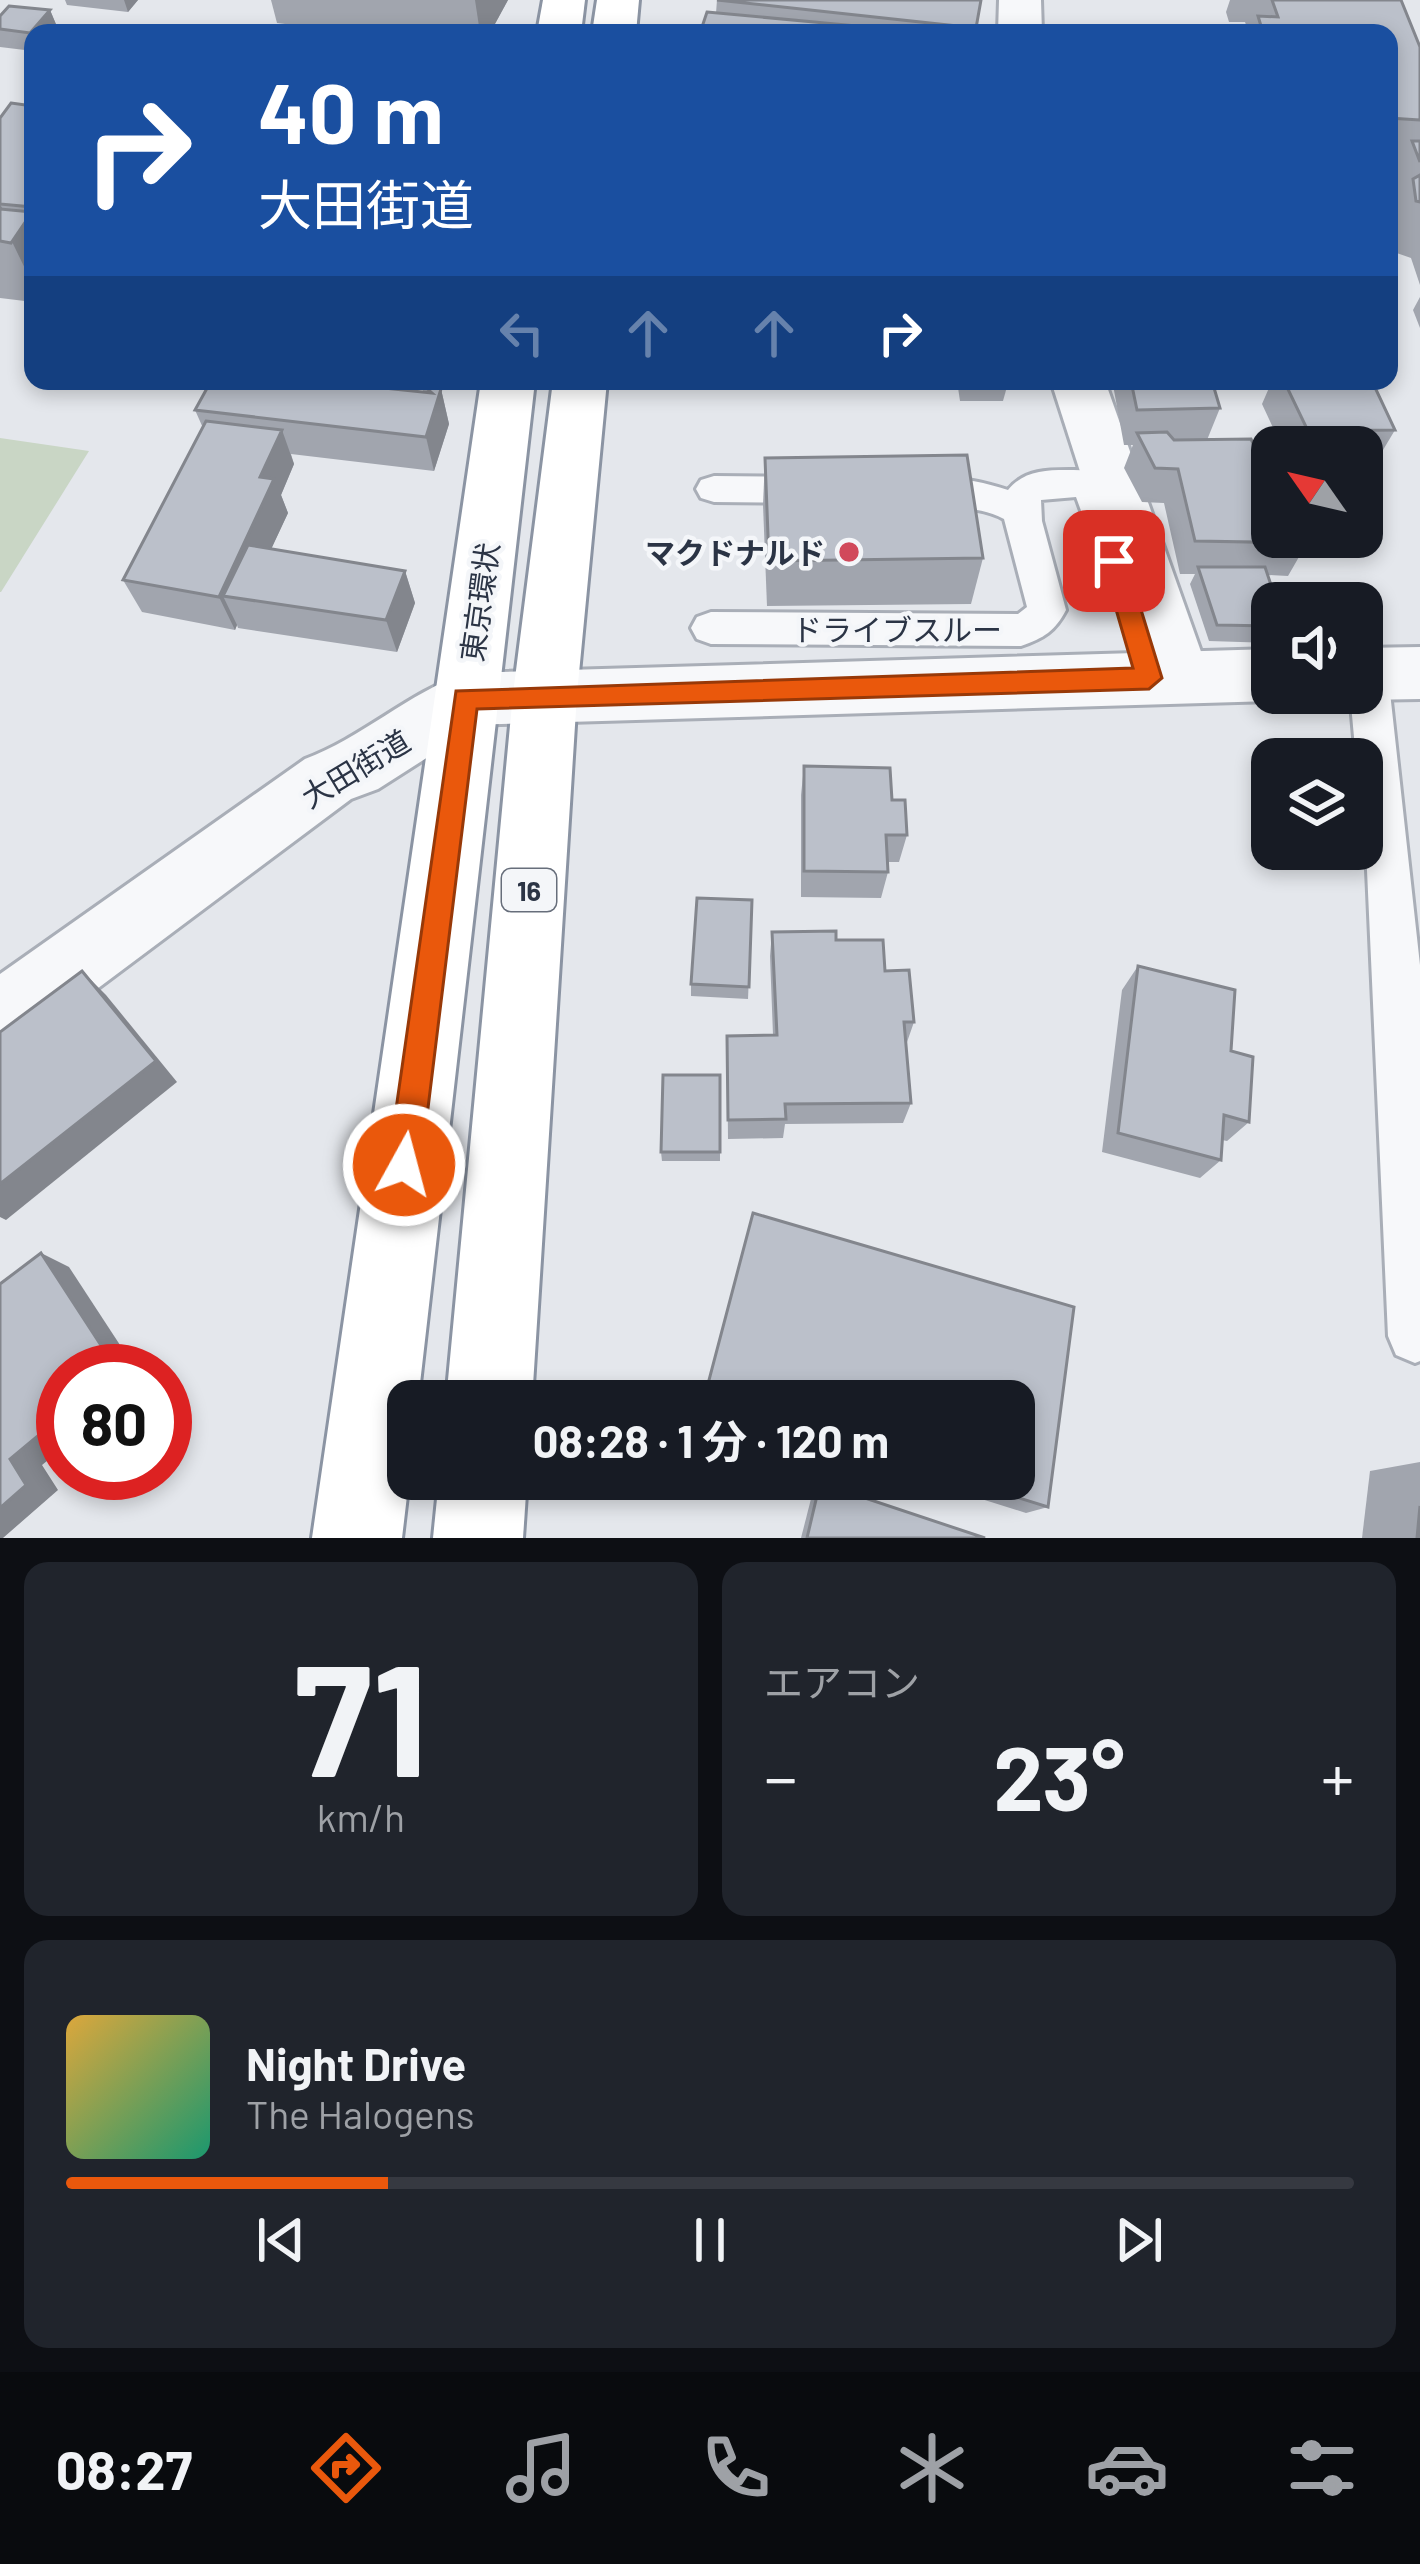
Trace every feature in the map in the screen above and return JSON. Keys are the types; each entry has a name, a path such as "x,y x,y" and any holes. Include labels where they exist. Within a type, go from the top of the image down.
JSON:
{"highway":[{"name":"東京環状","path":"357,1538 507,390"},
{"name":"16","path":"491,1380 545,694 579,390"},
{"path":"478,1538 481,1500"}],"street":[{"path":"1081,390 1164,678"},
{"name":"大田街道","path":"0,1017 328,779 355,769 466,699 1251,676"}],"lane":[{"path":"1023,513 1023,496 1034,485 1090,483 1164,678"},
{"path":"714,489 845,491"},
{"path":"890,491 980,494 1023,513"},
{"name":"ドライブスルー","path":"711,628 1021,630 1037,623 1047,610 1023,513"},
{"path":"1383,674 1415,1336"}],"green space":[{"path":"0,438 89,451 1,592 0,592"}],"building":[{"path":"717,0 981,0 977,24"},
{"path":"1272,0 1401,0 1420,47 1420,120 1398,119 1398,24 1260,24 1258,16 1278,17"},
{"path":"9,6 50,10 38,24 24,24 24,32 0,29 0,16"},
{"path":"707,12 836,24 703,24"},
{"path":"11,103 24,105 24,206 0,204 0,118"},
{"path":"1420,175 1420,202 1413,179"},
{"path":"0,209 24,211 24,224 11,243 0,241"},
{"path":"206,390 441,390 426,437 195,410"},
{"path":"1133,390 1215,390 1220,408 1137,410"},
{"path":"1288,390 1376,390 1395,430 1306,426"},
{"path":"206,421 282,430 260,477 274,479 219,597 123,580"},
{"path":"1167,432 1174,440 1251,439 1251,542 1195,541 1178,469 1155,468 1137,433"},
{"path":"967,455 983,558 769,561 765,458"},
{"path":"248,545 405,571 386,620 223,596"},
{"path":"1198,567 1265,567 1270,582 1251,582 1251,626 1217,625"},
{"path":"804,766 890,768 892,800 905,800 907,835 886,835 888,872 804,871"},
{"path":"697,898 752,900 749,987 691,984"},
{"path":"836,931 836,940 883,940 885,971 909,970 914,1022 904,1022 911,1103 785,1104 786,1119 728,1120 727,1036 777,1035 772,932"},
{"path":"1138,966 1235,990 1231,1051 1253,1057 1249,1122 1224,1115 1221,1160 1118,1133"},
{"path":"82,971 156,1061 0,1184 0,1032"},
{"path":"663,1075 720,1075 720,1152 661,1152"},
{"path":"753,1213 1074,1307 1048,1507 1026,1500 1035,1500 1035,1380 709,1380"},
{"path":"41,1253 100,1344 36,1344 36,1437 10,1459 26,1485 0,1508 0,1284"},
{"path":"816,1500 871,1500 985,1538 807,1538"}],"place":[{"name":"マクドナルド","path":"849,552"}],"route":[{"path":"404,1165 466,699 1149,678 1114,561"}]}
